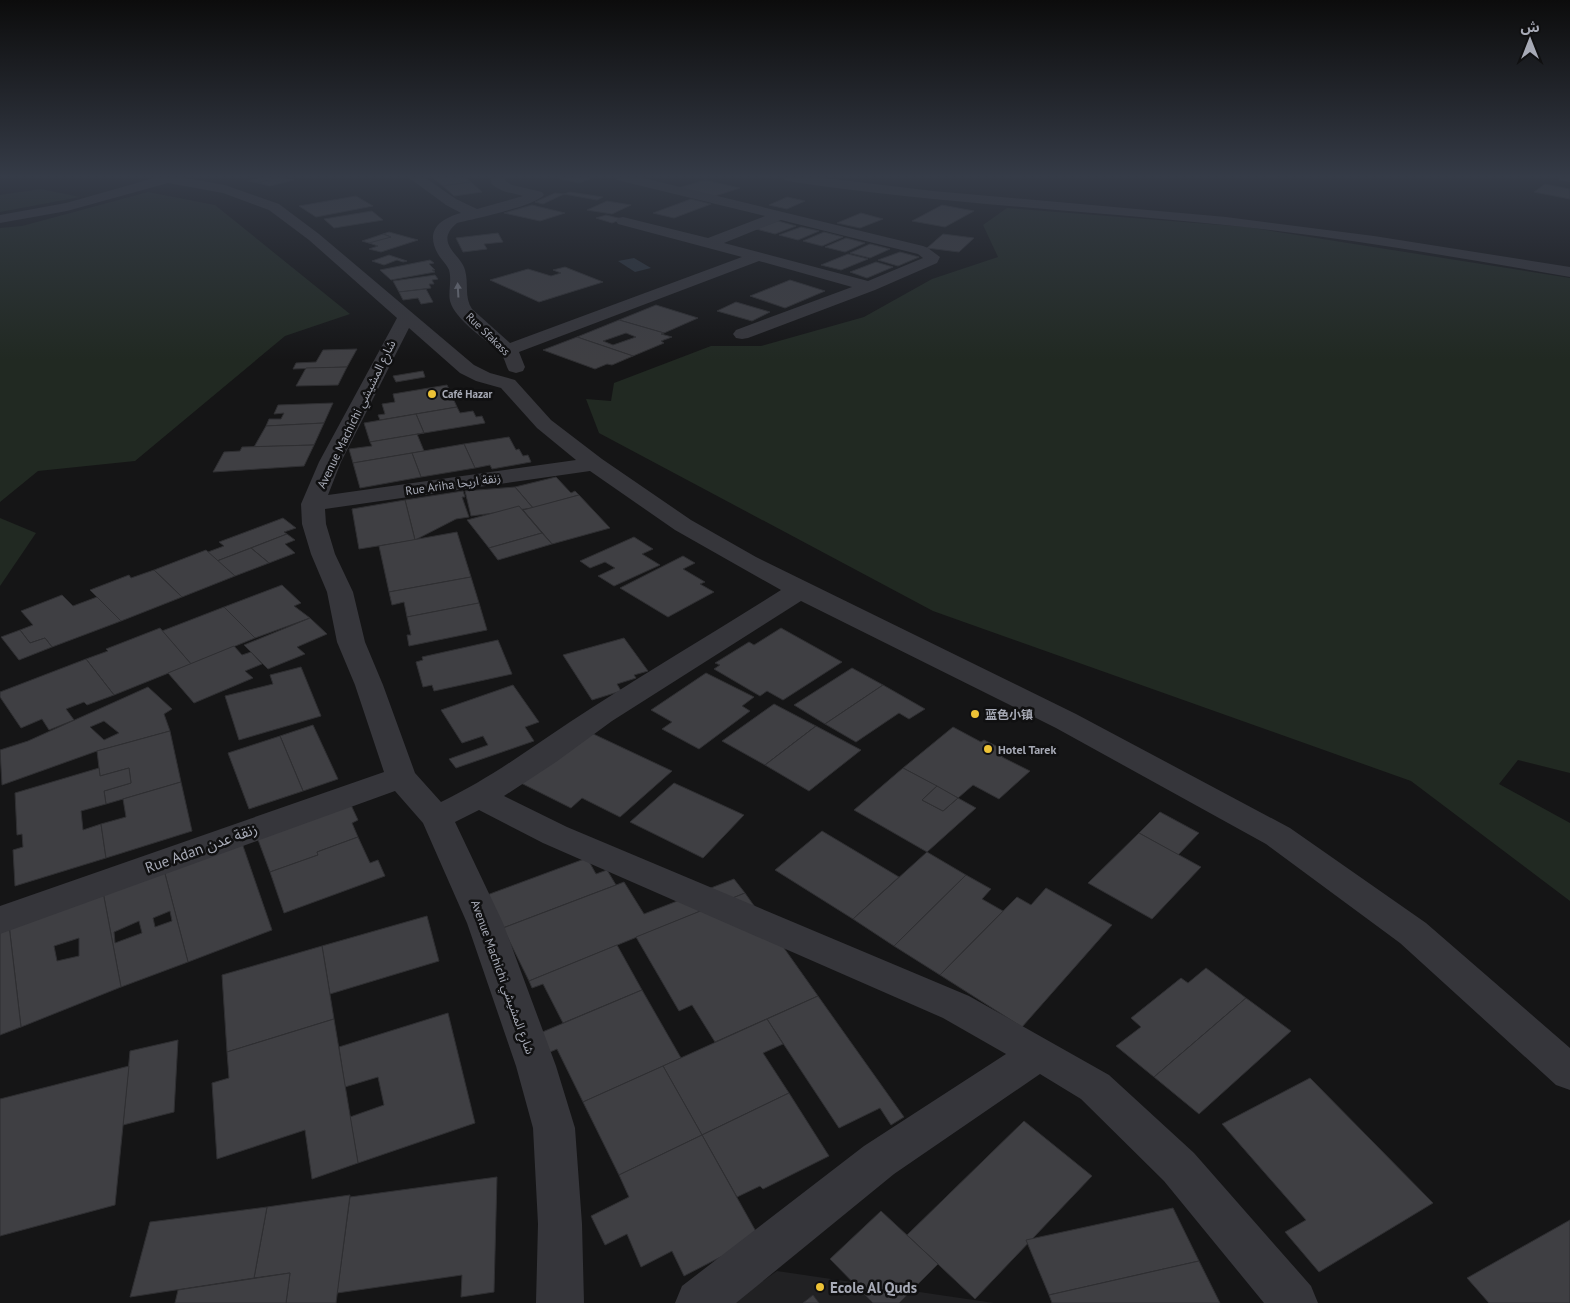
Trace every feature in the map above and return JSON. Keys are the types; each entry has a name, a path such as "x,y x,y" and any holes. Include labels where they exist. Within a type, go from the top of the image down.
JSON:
{"street":[{"path":"313,238 467,369 483,377 508,384 544,424 594,464 684,525 800,590 1066,721 1278,836 1413,933 1570,1073"},
{"name":"Rue Sfakass","path":"441,238 441,246 446,258 457,269 459,302 465,312 507,350 516,366 508,384"},
{"path":"684,238 869,286"},
{"path":"707,244 723,238"},
{"path":"742,334 869,286 931,260 932,257 923,251 869,238"},
{"path":"1361,238 1570,272"},
{"path":"507,350 758,256"},
{"name":"Avenue Machichi شارع المشيشي","path":"406,317 334,454 313,504 314,524 340,592 351,642 369,685 401,777 437,818 485,923 536,1066 554,1128 560,1224 560,1303"},
{"name":"Rue Ariha زنقة اريحا","path":"313,504 594,464"},
{"path":"437,818 479,797 545,755 602,714 800,590"},
{"name":"Rue Adan زنقة عدن","path":"0,920 401,777"},
{"path":"479,797 555,835 956,1007 1039,1053 1095,1087 1179,1167 1294,1303"},
{"path":"699,1303 879,1160 1039,1053"}],"shaded area":[{"path":"0,238 256,238 350,314 285,336 135,461 38,471 0,502"},
{"path":"989,238 1315,238 1570,278 1570,773 1518,760 1499,784 1570,823 1570,901 1411,781 933,611 599,433 586,399 611,401 614,383 711,346 761,346 864,317 932,279 998,257"},
{"path":"634,258 651,268 635,272 618,261"},
{"path":"0,518 36,533 0,586"},
{"name":"Ecole Al Quds","path":"777,1271 994,1303 731,1303"}],"building":[{"path":"372,238 388,238 369,243 362,241"},
{"path":"387,238 410,238 418,240 381,252 369,249 378,246 366,242"},
{"path":"456,238 501,238 503,242 484,244 487,249 463,252"},
{"path":"810,238 841,238 822,246 803,241"},
{"path":"846,238 865,243 845,252 825,247"},
{"path":"939,238 974,238 959,252 927,248"},
{"path":"870,244 890,249 870,258 850,253"},
{"path":"900,252 919,257 898,266 878,260"},
{"path":"848,254 868,259 841,270 821,265"},
{"path":"389,255 407,261 397,260 384,265 372,261"},
{"path":"430,260 434,263 429,264 435,272 391,280 380,270"},
{"path":"876,262 893,267 867,278 850,272"},
{"path":"565,267 603,282 539,302 490,280 528,269 551,276 561,273 553,270"},
{"path":"435,275 438,279 432,280 434,284 429,284 431,288 399,292 393,281"},
{"path":"790,280 825,291 785,308 750,296"},
{"path":"426,289 433,302 421,304 418,298 403,300 399,292"},
{"path":"736,302 770,312 752,321 717,311"},
{"path":"656,305 698,318 664,333 619,320"},
{"path":"619,320 672,337 661,341 664,343 633,356 577,337","holes":["626,333 636,337 613,345 603,341"]},
{"path":"577,337 633,356 612,365 607,364 595,369 543,350"},
{"path":"357,349 347,367 293,369 296,363 316,362 323,350"},
{"path":"347,367 338,385 296,386 306,368"},
{"path":"423,371 425,377 396,382 393,376"},
{"path":"447,385 457,407 380,420 378,415 385,414 382,404 395,402 393,394"},
{"path":"333,403 324,423 266,426 269,419 281,419 284,413 274,414 278,405"},
{"path":"457,407 460,413 473,411 476,417 482,416 485,423 424,433 416,414"},
{"path":"416,414 424,433 370,442 364,423"},
{"path":"324,423 314,445 254,447 266,426"},
{"path":"417,434 424,451 353,463 349,449 372,446 370,442"},
{"path":"509,437 516,450 519,449 523,456 528,455 531,462 492,469 490,465 475,468 464,444"},
{"path":"464,444 475,468 421,477 412,453"},
{"path":"314,445 304,466 213,472 224,452 240,451 242,447"},
{"path":"412,453 421,477 360,488 353,463"},
{"path":"556,477 571,493 575,491 579,495 533,508 515,487"},
{"path":"515,487 533,508 471,516 465,491"},
{"path":"463,491 465,497 462,497 469,517 456,519 415,540 405,500"},
{"path":"579,495 610,528 552,544 523,510"},
{"path":"405,500 415,540 359,549 352,509"},
{"path":"519,506 542,533 489,548 467,520"},
{"path":"283,518 296,528 284,532 287,534 217,561 208,552 224,546 219,542"},
{"path":"457,532 471,577 389,592 379,546"},
{"path":"542,533 552,544 498,560 489,548"},
{"path":"287,534 295,540 285,544 295,553 269,563 251,548"},
{"path":"634,537 653,549 642,554 660,565 614,586 598,576 615,568 605,562 590,568 580,561"},
{"path":"251,548 269,563 235,576 217,561"},
{"path":"206,550 235,576 182,597 154,570"},
{"path":"683,556 695,563 683,569 705,582 700,584 714,592 668,617 620,588"},
{"path":"154,570 182,597 121,621 90,590 129,575 131,578"},
{"path":"471,577 479,603 407,617 404,602 392,605 389,592"},
{"path":"282,585 301,603 294,606 310,618 255,638 224,607"},
{"path":"62,595 73,606 97,597 121,621 52,647 45,638 30,643 20,630 33,625 21,611"},
{"path":"479,603 487,630 409,646 407,635 411,635 407,617"},
{"path":"224,607 255,638 191,664 162,631"},
{"path":"310,618 327,634 297,647 305,654 268,669 244,645"},
{"path":"160,628 191,664 114,695 86,659"},
{"path":"781,628 842,662 783,700 767,691 760,696 714,669 720,665 715,663 749,642 754,645"},
{"path":"20,630 30,643 45,638 52,647 19,660 1,637"},
{"path":"624,638 648,671 634,675 636,678 617,684 621,691 592,700 563,655"},
{"path":"498,640 512,674 434,691 432,685 423,687 416,662 423,660 422,657"},
{"path":"234,646 242,655 251,652 262,664 245,671 253,678 194,703 168,673"},
{"path":"86,659 114,695 87,705 84,702 66,709 74,720 49,730 42,719 21,728 0,697 0,692"},
{"path":"301,667 321,716 239,740 225,696 273,684 270,675"},
{"path":"852,668 883,685 825,724 794,705"},
{"path":"706,673 754,697 742,706 750,711 699,749 662,729 672,722 651,710"},
{"path":"513,685 539,722 525,727 534,741 456,768 449,759 488,745 483,736 462,743 441,710"},
{"path":"883,685 925,709 909,719 899,713 856,742 825,724"},
{"path":"148,687 172,709 164,714 170,731 97,751 2,785 0,750 28,741","holes":["104,721 119,733 104,740 90,727"]},
{"path":"774,704 816,726 765,765 722,741"},
{"path":"313,725 338,779 303,791 280,736"},
{"path":"816,726 861,750 809,791 765,765"},
{"path":"953,727 981,742 984,740 1008,752 1002,757 1030,771 999,799 973,785 958,798 903,768"},
{"path":"170,731 181,782 106,804 104,791 131,783 129,768 100,776 97,751"},
{"path":"587,731 672,771 620,817 582,798 571,808 521,783"},
{"path":"280,736 303,791 249,809 228,753"},
{"path":"99,768 100,776 129,768 131,783 104,791 106,804 81,811 83,830 101,824 106,858 15,886 13,850 23,847 22,834 17,835 15,793"},
{"path":"903,768 937,786 922,800 943,811 958,798 976,808 927,852 854,810"},
{"path":"181,782 192,831 106,858 101,824 126,817 123,799"},
{"path":"674,783 744,815 703,858 630,822"},
{"path":"937,786 958,798 943,811 922,800"},
{"path":"351,805 358,820 352,823 358,837 317,852 318,855 270,872 257,837"},
{"path":"1160,812 1199,833 1178,855 1139,833"},
{"path":"822,831 899,877 853,919 775,870"},
{"path":"1139,833 1201,867 1152,919 1088,883"},
{"path":"358,837 370,863 378,860 385,876 284,913 270,872 318,855 317,852"},
{"path":"242,843 272,930 188,962 164,870"},
{"path":"927,852 966,875 894,946 853,919"},
{"path":"587,858 596,874 607,870 616,885 503,928 487,895"},
{"path":"164,870 188,962 121,987 103,892","holes":["170,911 172,921 155,927 153,918","139,921 142,933 115,943 114,932"]},
{"path":"966,875 991,889 982,899 1003,911 940,975 894,946"},
{"path":"734,879 745,893 529,981 503,928 624,882 644,914"},
{"path":"1046,888 1112,925 1022,1027 940,975 1017,897 1031,905"},
{"path":"103,892 121,987 21,1027 9,925","holes":["79,938 79,956 57,961 54,946"]},
{"path":"745,893 818,996 715,1042 692,1005 679,1011 636,937"},
{"path":"427,916 439,961 330,994 322,946"},
{"path":"9,925 21,1027 0,1035 0,928"},
{"path":"617,945 642,990 563,1023 543,984 532,988 529,981"},
{"path":"322,946 334,1019 227,1052 222,975"},
{"path":"1206,968 1246,998 1154,1077 1116,1046 1141,1027 1131,1018 1181,978 1188,983"},
{"path":"642,990 681,1058 583,1102 557,1049 550,1052 540,1033"},
{"path":"818,996 904,1117 891,1125 880,1108 839,1128 767,1019"},
{"path":"1246,998 1291,1031 1199,1114 1154,1077"},
{"path":"448,1013 475,1123 358,1163 350,1117 384,1105 378,1077 345,1087 339,1047"},
{"path":"334,1019 358,1163 312,1179 305,1130 217,1159 212,1083 229,1078 227,1052"},
{"path":"767,1019 783,1044 763,1053 789,1093 702,1135 663,1066"},
{"path":"178,1040 174,1112 123,1125 130,1051"},
{"path":"129,1066 115,1205 0,1236 0,1099"},
{"path":"663,1066 702,1135 619,1175 583,1102"},
{"path":"1310,1078 1433,1203 1319,1272 1285,1232 1306,1220 1222,1124"},
{"path":"789,1093 829,1156 763,1189 760,1186 737,1197 702,1135"},
{"path":"1024,1121 1092,1176 975,1299 907,1235"},
{"path":"702,1135 759,1237 684,1276 672,1251 641,1267 627,1234 605,1245 591,1216 629,1197 619,1175"},
{"path":"497,1177 494,1292 461,1297 462,1275 337,1293 350,1197"},
{"path":"350,1195 336,1303 286,1303 290,1273 254,1278 267,1207"},
{"path":"267,1207 254,1278 130,1297 150,1222"},
{"path":"1173,1208 1199,1261 1049,1295 1026,1240"},
{"path":"881,1211 938,1264 899,1303 873,1303 830,1259"},
{"path":"1570,1220 1570,1303 1489,1303 1467,1278"},
{"path":"1199,1261 1220,1303 1052,1303 1049,1295"},
{"path":"290,1273 286,1303 175,1303 178,1290"},
{"path":"813,1295 819,1303 803,1303"}],"place":[{"name":"Café Hazar","path":"432,394"},
{"name":"蓝色小镇","path":"975,714"},
{"name":"Hotel Tarek","path":"988,749"},
{"name":"Ecole Al Quds","path":"820,1287"}]}
